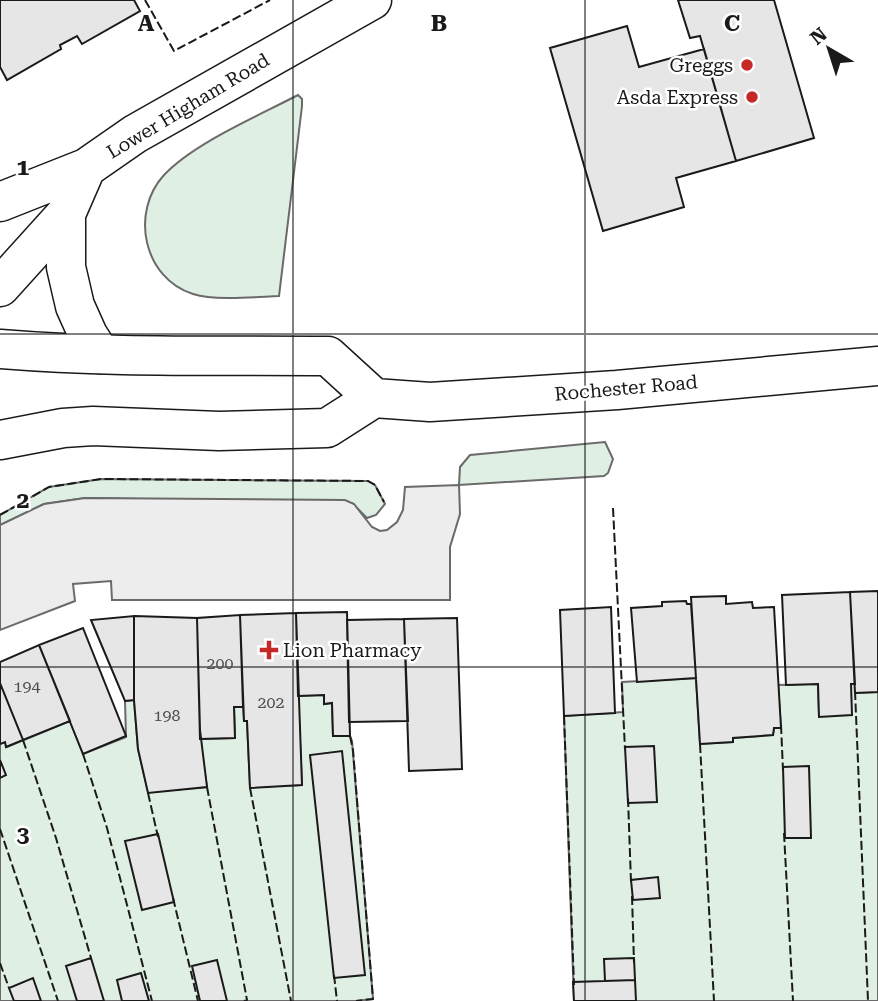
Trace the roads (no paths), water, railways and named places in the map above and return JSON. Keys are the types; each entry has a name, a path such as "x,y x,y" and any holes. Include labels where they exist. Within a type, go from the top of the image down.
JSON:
{"main road":[{"name":"Lower Higham Road","path":"0,202 86,168 135,134 372,0"},
{"path":"0,287 66,214 86,168"},
{"path":"66,214 66,267 69,284 81,321 100,354"},
{"path":"0,349 170,357 328,356 374,398 327,428 219,432 93,426 63,428 0,440"},
{"name":"Rochester Road","path":"374,398 430,402 603,391 878,366"}],"place":[{"name":"Greggs","path":"747,65"},
{"name":"Asda Express","path":"752,97"},
{"name":"Lion Pharmacy","path":"269,650"}]}
